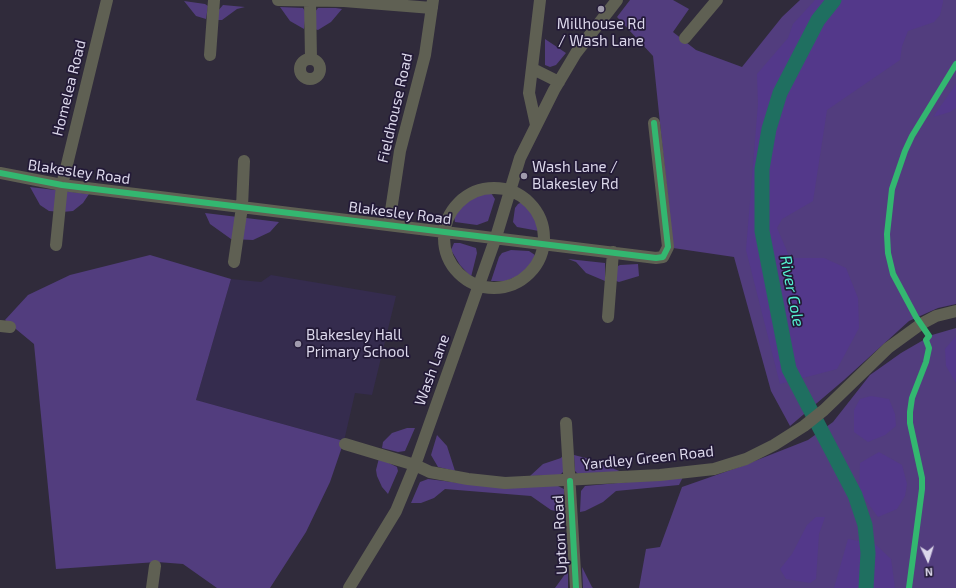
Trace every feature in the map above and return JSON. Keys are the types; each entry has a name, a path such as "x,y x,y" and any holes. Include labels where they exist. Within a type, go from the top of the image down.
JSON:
{"street":[{"name":"Homelea Road","path":"56,245 62,184 107,0"},
{"path":"210,55 214,0"},
{"path":"278,0 433,4"},
{"path":"310,0 311,59"},
{"path":"536,125 529,93 540,0"},
{"name":"Wash Lane","path":"349,588 396,511 415,465 496,238 520,158 558,82 576,53 617,0"},
{"path":"685,38 717,0"},
{"name":"Fieldhouse Road","path":"389,224 400,151 424,55 433,4"},
{"path":"533,69 558,82"},
{"name":"Blakesley Road","path":"0,173 62,184 656,258 662,257 668,247 654,123"},
{"path":"234,262 242,207 244,161"},
{"path":"492,188 511,190 521,195 536,210 544,231 545,244 539,261 534,269 518,282 499,288 479,286 470,282 454,268 446,250 444,231 452,212 465,197 473,192 492,188"},
{"path":"608,317 613,252"},
{"name":"Yardley Green Road","path":"345,444 415,465 430,472 483,481 505,483 570,481 660,475 714,469 746,459 774,445 804,426 824,410 888,348 921,324 936,316 956,311"},
{"name":"Upton Road","path":"566,423 576,588"},
{"path":"152,588 155,566"}],"shaded area":[{"path":"630,0 673,0 689,9 673,32 696,50 742,67 782,17 800,0 956,0 956,304 938,308 909,321 844,380 790,426 771,391 734,257 673,248 653,56 617,17"},
{"path":"815,0 943,0 943,2 940,15 934,22 908,31 902,46 900,60 827,110 813,201 782,219 777,228 790,258 824,258 846,268 858,298 859,328 837,369 780,384 746,250 758,104 757,74 788,38 793,24"},
{"path":"184,1 205,4 208,6 206,19 196,16"},
{"path":"223,5 245,7 237,9 222,20 216,20 217,12"},
{"path":"280,7 303,8 306,13 304,29 290,21"},
{"path":"318,8 342,9 331,22 318,30 314,29 314,13"},
{"path":"545,39 566,53 556,65 550,67 545,65"},
{"path":"956,84 956,108 950,112 933,117"},
{"path":"30,187 89,194 83,203 73,211 49,211 40,205"},
{"path":"488,192 491,193 495,199 488,221 477,225 455,222 454,216 468,200"},
{"path":"522,202 528,205 536,218 539,231 517,227 513,222 515,208"},
{"path":"205,213 279,222 270,232 253,240 231,239 210,224"},
{"path":"454,243 460,243 476,248 477,253 471,277 460,265 451,250"},
{"path":"511,250 529,251 535,255 533,265 520,275 506,281 491,281 499,257 502,253"},
{"path":"150,255 231,279 196,400 344,441 330,482 306,532 270,588 217,588 183,564 157,562 56,569 34,344 5,320 28,295 70,275"},
{"path":"568,259 605,263 605,281 586,273 576,262"},
{"path":"638,264 639,276 619,282 616,281 616,267 620,265"},
{"name":"Blakesley Hall Primary School","path":"271,275 396,296 372,395 355,393 344,441 196,400 231,279 261,282"},
{"path":"956,328 956,588 639,588 646,549 660,547 682,487 742,466 808,440 833,422 870,375 901,353 932,335"},
{"path":"956,336 956,383 946,366 945,349"},
{"path":"871,396 889,399 895,414 896,426 885,435 868,442 854,432 854,410 860,399"},
{"path":"407,428 415,428 405,451 398,452 382,448 383,442 392,433"},
{"path":"437,435 447,446 455,471 438,467 431,455"},
{"path":"565,452 565,470 560,475 530,476 543,464 561,458"},
{"path":"879,452 902,465 907,484 905,496 897,509 878,517 859,491 860,463"},
{"path":"574,455 622,472 578,474 575,471"},
{"path":"379,458 397,467 398,471 388,494 382,487 377,476 376,470"},
{"path":"683,477 679,485 616,491 603,502 580,512 581,491 585,486"},
{"path":"428,479 485,486 558,486 564,489 564,513 551,510 531,496 445,489 434,498 421,503 411,503 420,482"},
{"path":"816,517 825,517 819,534 816,579 810,583 786,579 780,569 792,554 807,525"},
{"path":"848,539 875,544 891,559 895,588 834,588"},
{"path":"582,567 592,587 593,588 583,588"},
{"path":"568,570 568,588 555,588"}],"waterway":[{"name":"River Cole","path":"834,0 818,20 780,93 769,129 762,169 762,231 789,369 855,495 865,525 868,553 866,588"}],"cycle path":[{"path":"909,588 922,489 922,478 910,423 910,412 912,398 926,362 929,348 926,340 929,336 916,317 893,274 888,253 887,234 892,189 905,151 912,136 956,64"},
{"path":"0,173 62,185 656,258 663,257 668,247 654,123"},
{"path":"570,481 576,588"}],"place":[{"name":"Millhouse Rd / Wash Lane","path":"601,9"},
{"name":"Wash Lane / Blakesley Rd","path":"524,176"},
{"name":"Blakesley Hall Primary School","path":"298,344"}]}
